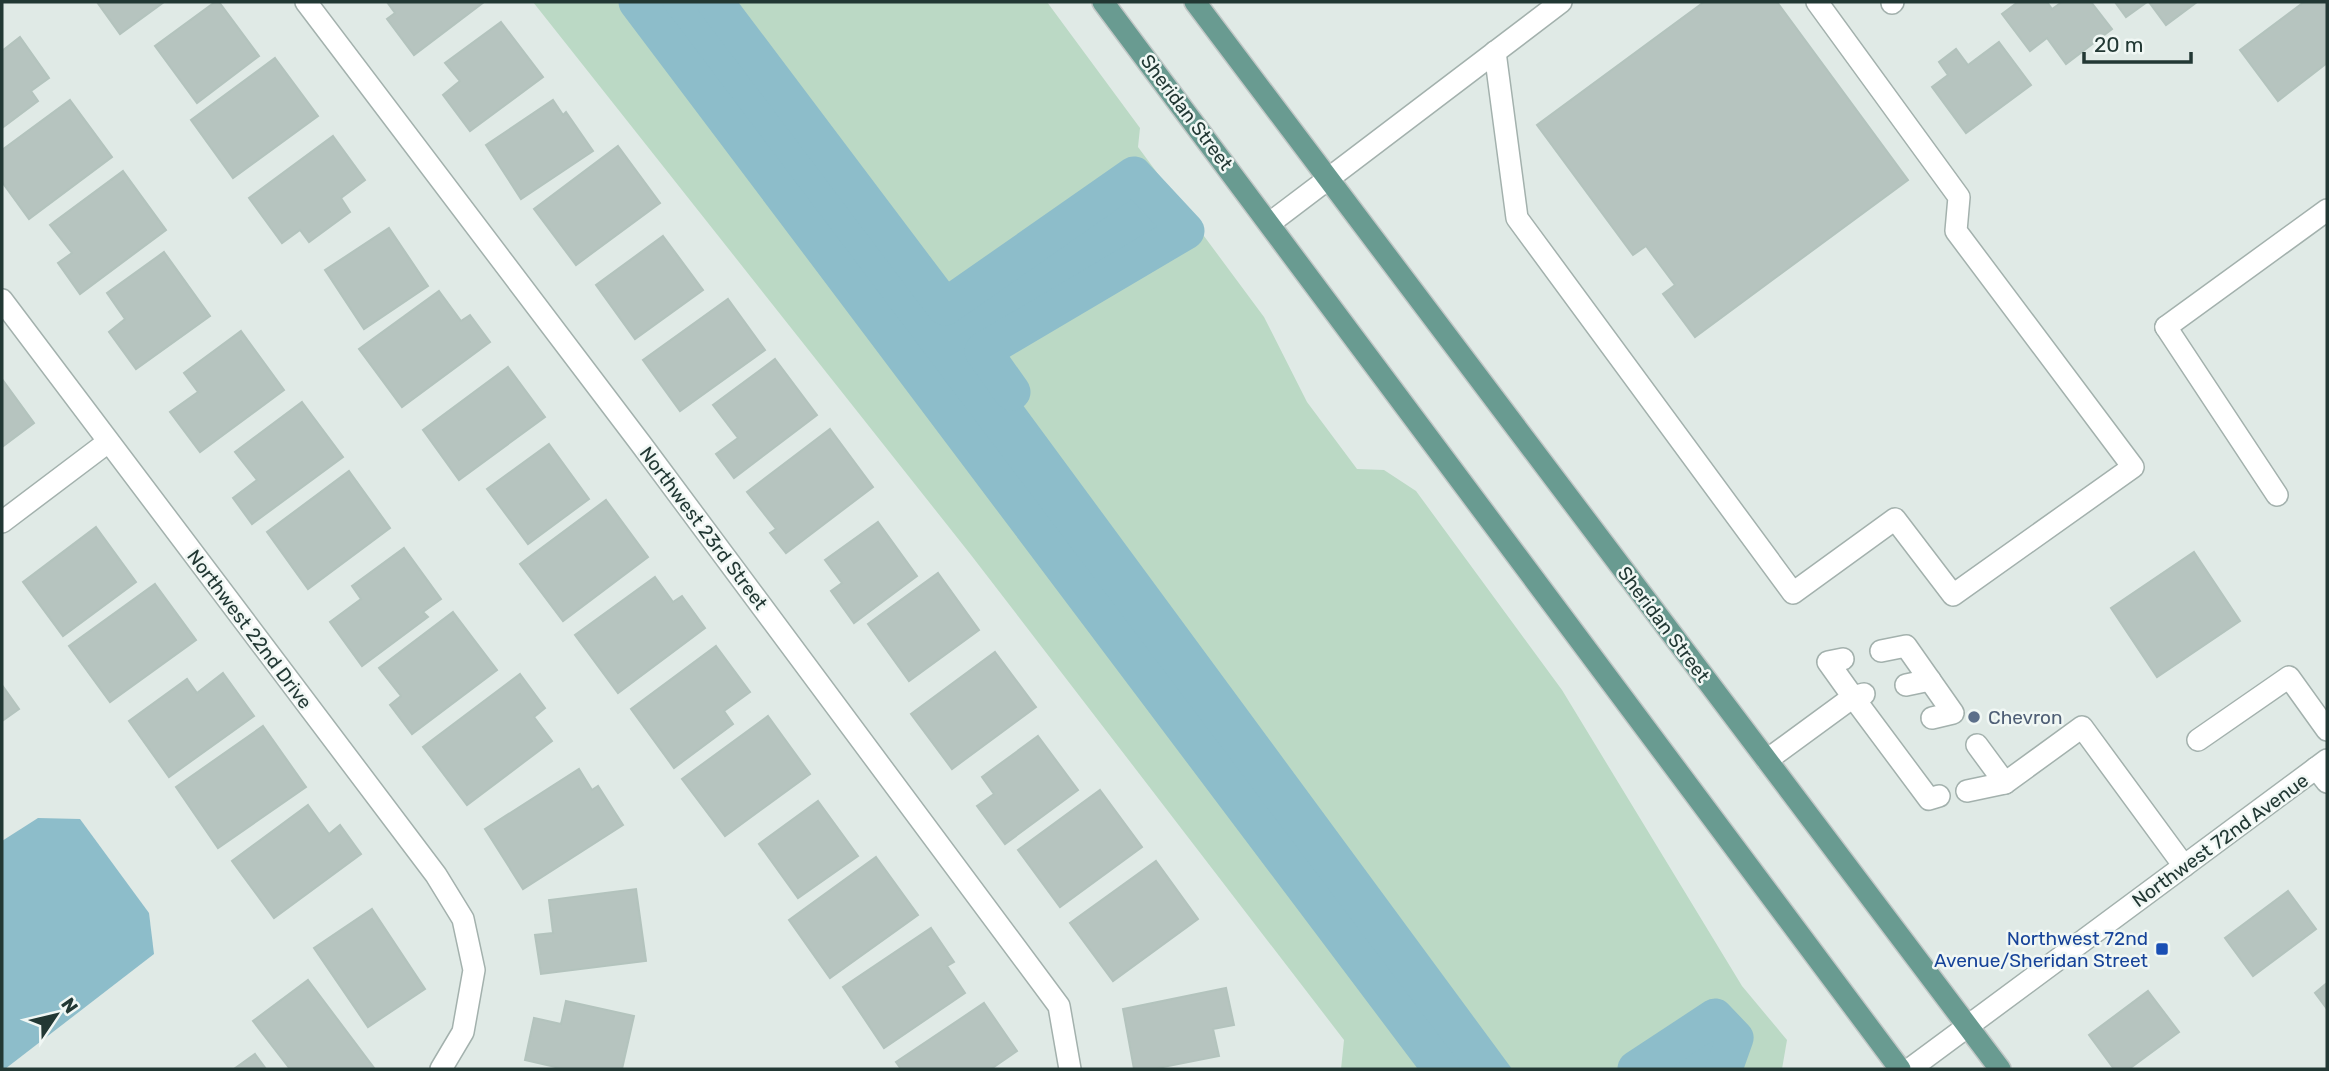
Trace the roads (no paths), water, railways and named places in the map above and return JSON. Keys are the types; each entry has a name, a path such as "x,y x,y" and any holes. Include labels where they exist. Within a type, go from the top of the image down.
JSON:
{"main road":[{"name":"Sheridan Street","path":"1103,2 1900,1069"},
{"name":"Sheridan Street","path":"1195,2 2000,1069"}],"street":[{"name":"Northwest 23rd Street","path":"306,2 633,433 1059,1006 1070,1069"},
{"path":"1270,223 1561,2"},
{"path":"1495,52 1517,218 1793,593 1895,519 1953,595 2133,467 1956,231 1959,197 1817,2"},
{"path":"2277,495 2165,327 2327,210"},
{"name":"Northwest 22nd Drive","path":"2,300 436,875 463,919 474,970 463,1032 441,1069"},
{"path":"2,522 108,442"},
{"path":"1881,651 1906,646 1953,713 1931,718"},
{"path":"1843,659 1828,662 1858,696 1910,765 1929,799 1939,796"},
{"path":"2198,740 2289,677 2327,730"},
{"path":"1906,685 1930,680"},
{"path":"1767,760 1858,696"},
{"path":"1967,791 2005,783 2082,727 2184,866"},
{"path":"1975,750 2005,783"},
{"name":"Northwest 72nd Avenue","path":"1910,1069 2184,866 2324,770"}],"water":[{"path":"637,2 715,2 945,307 1134,175 1186,231 983,351 1512,1069 1441,1069"},
{"path":"38,818 80,819 149,913 154,954 2,1069 2,841"},
{"path":"1715,1017 1735,1038 1724,1069 1636,1069"}],"waterway":[{"path":"637,2 1441,1069"},
{"path":"715,2 945,307 1134,175 1186,231 983,351 1012,392"},
{"path":"1636,1069 1715,1017 1735,1038 1724,1069"}],"place":[{"name":"Chevron","path":"1974,717"},
{"name":"Northwest 72nd Avenue/Sheridan Street","path":"2162,949"}]}
